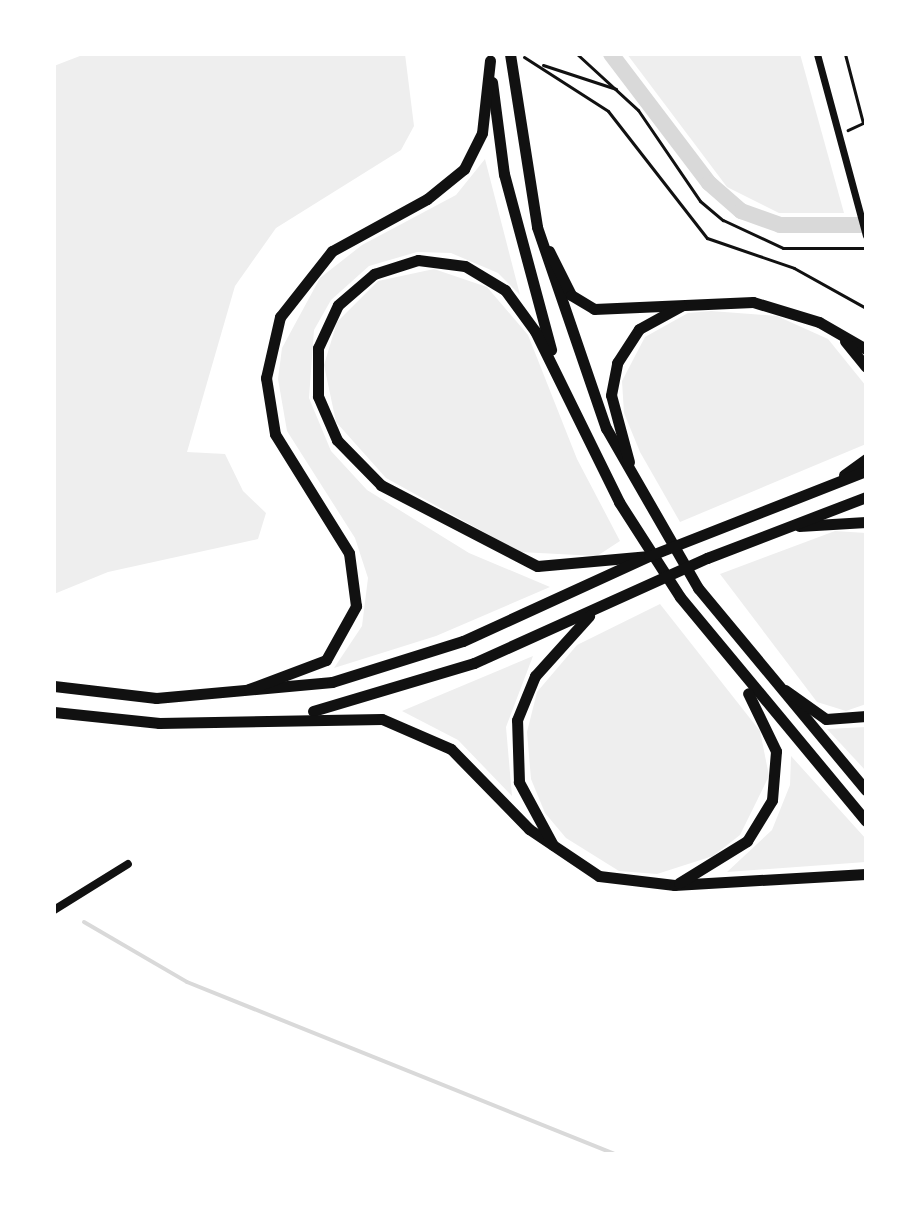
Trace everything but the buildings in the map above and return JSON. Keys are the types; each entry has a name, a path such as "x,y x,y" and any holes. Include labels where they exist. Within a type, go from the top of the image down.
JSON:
{"highway":[{"path":"510,54 537,227 574,351 639,493 720,616 759,668 866,790"},
{"path":"490,64 516,229 562,383"},
{"path":"215,697 315,668 351,622 356,592 349,553 275,434 266,378 271,346 311,270 464,169 482,133 490,64"},
{"path":"537,227 566,288 586,306 753,302 819,322 866,349"},
{"path":"649,556 537,566 419,509 381,485 337,440 322,411 316,364 322,333 348,293 388,267 434,260 465,266 505,290 562,383 619,502 701,626 734,669 866,821"},
{"path":"639,493 614,415 612,379 639,329 685,304"},
{"path":"819,322 866,367"},
{"path":"835,481 866,459"},
{"path":"54,686 215,697 332,682 397,665 649,556 866,471"},
{"path":"273,717 408,687 596,609 771,531 866,497"},
{"path":"771,531 866,522"},
{"path":"557,852 519,782 517,720 542,666 596,609"},
{"path":"759,668 826,719 866,716"},
{"path":"674,885 747,841 776,790 773,739 734,669"},
{"path":"54,712 159,723 355,716 428,733 557,852 599,876 674,885 866,874"}],"street":[{"path":"817,54 866,235"},
{"path":"54,910 128,864"}],"path":[{"path":"518,54 608,111 707,238 794,268 866,308"},
{"path":"577,54 616,89 700,201 723,220 783,248 866,248"},
{"path":"839,134 863,123 845,54"},
{"path":"538,64 616,89"}],"shaded area":[{"path":"85,54 405,54 414,126 401,150 276,228 235,286 187,452 225,454 243,491 266,513 258,539 108,572 54,594 54,66"},
{"path":"627,54 800,54 844,213 779,213 727,187"},
{"path":"485,159 520,295 498,273 451,253 417,252 369,266 331,300 314,330 309,398 331,451 367,490 469,553 550,587 436,636 334,668 362,626 368,578 355,538 287,431 278,379 282,348 320,278 362,245 456,195"},
{"path":"434,269 487,287 528,335 577,459 620,541 597,556 520,552 386,478 336,422 324,365 337,322 378,281"},
{"path":"711,311 777,316 828,339 866,386 866,444 680,522 640,452 624,413 622,381 645,337 688,313"},
{"path":"835,531 866,533 866,704 846,711 817,702 720,574"},
{"path":"660,604 760,731 769,776 740,835 713,856 657,874 619,871 566,838 545,813 531,779 527,732 537,692 577,645"},
{"path":"533,656 506,727 512,796 458,740 402,711"},
{"path":"866,727 866,771 827,729"},
{"path":"791,756 866,839 866,862 727,872 772,830 790,785"}],"waterway":[{"path":"611,54 709,183 741,211 780,225 866,225"},
{"path":"84,922 187,982 614,1154"}]}
